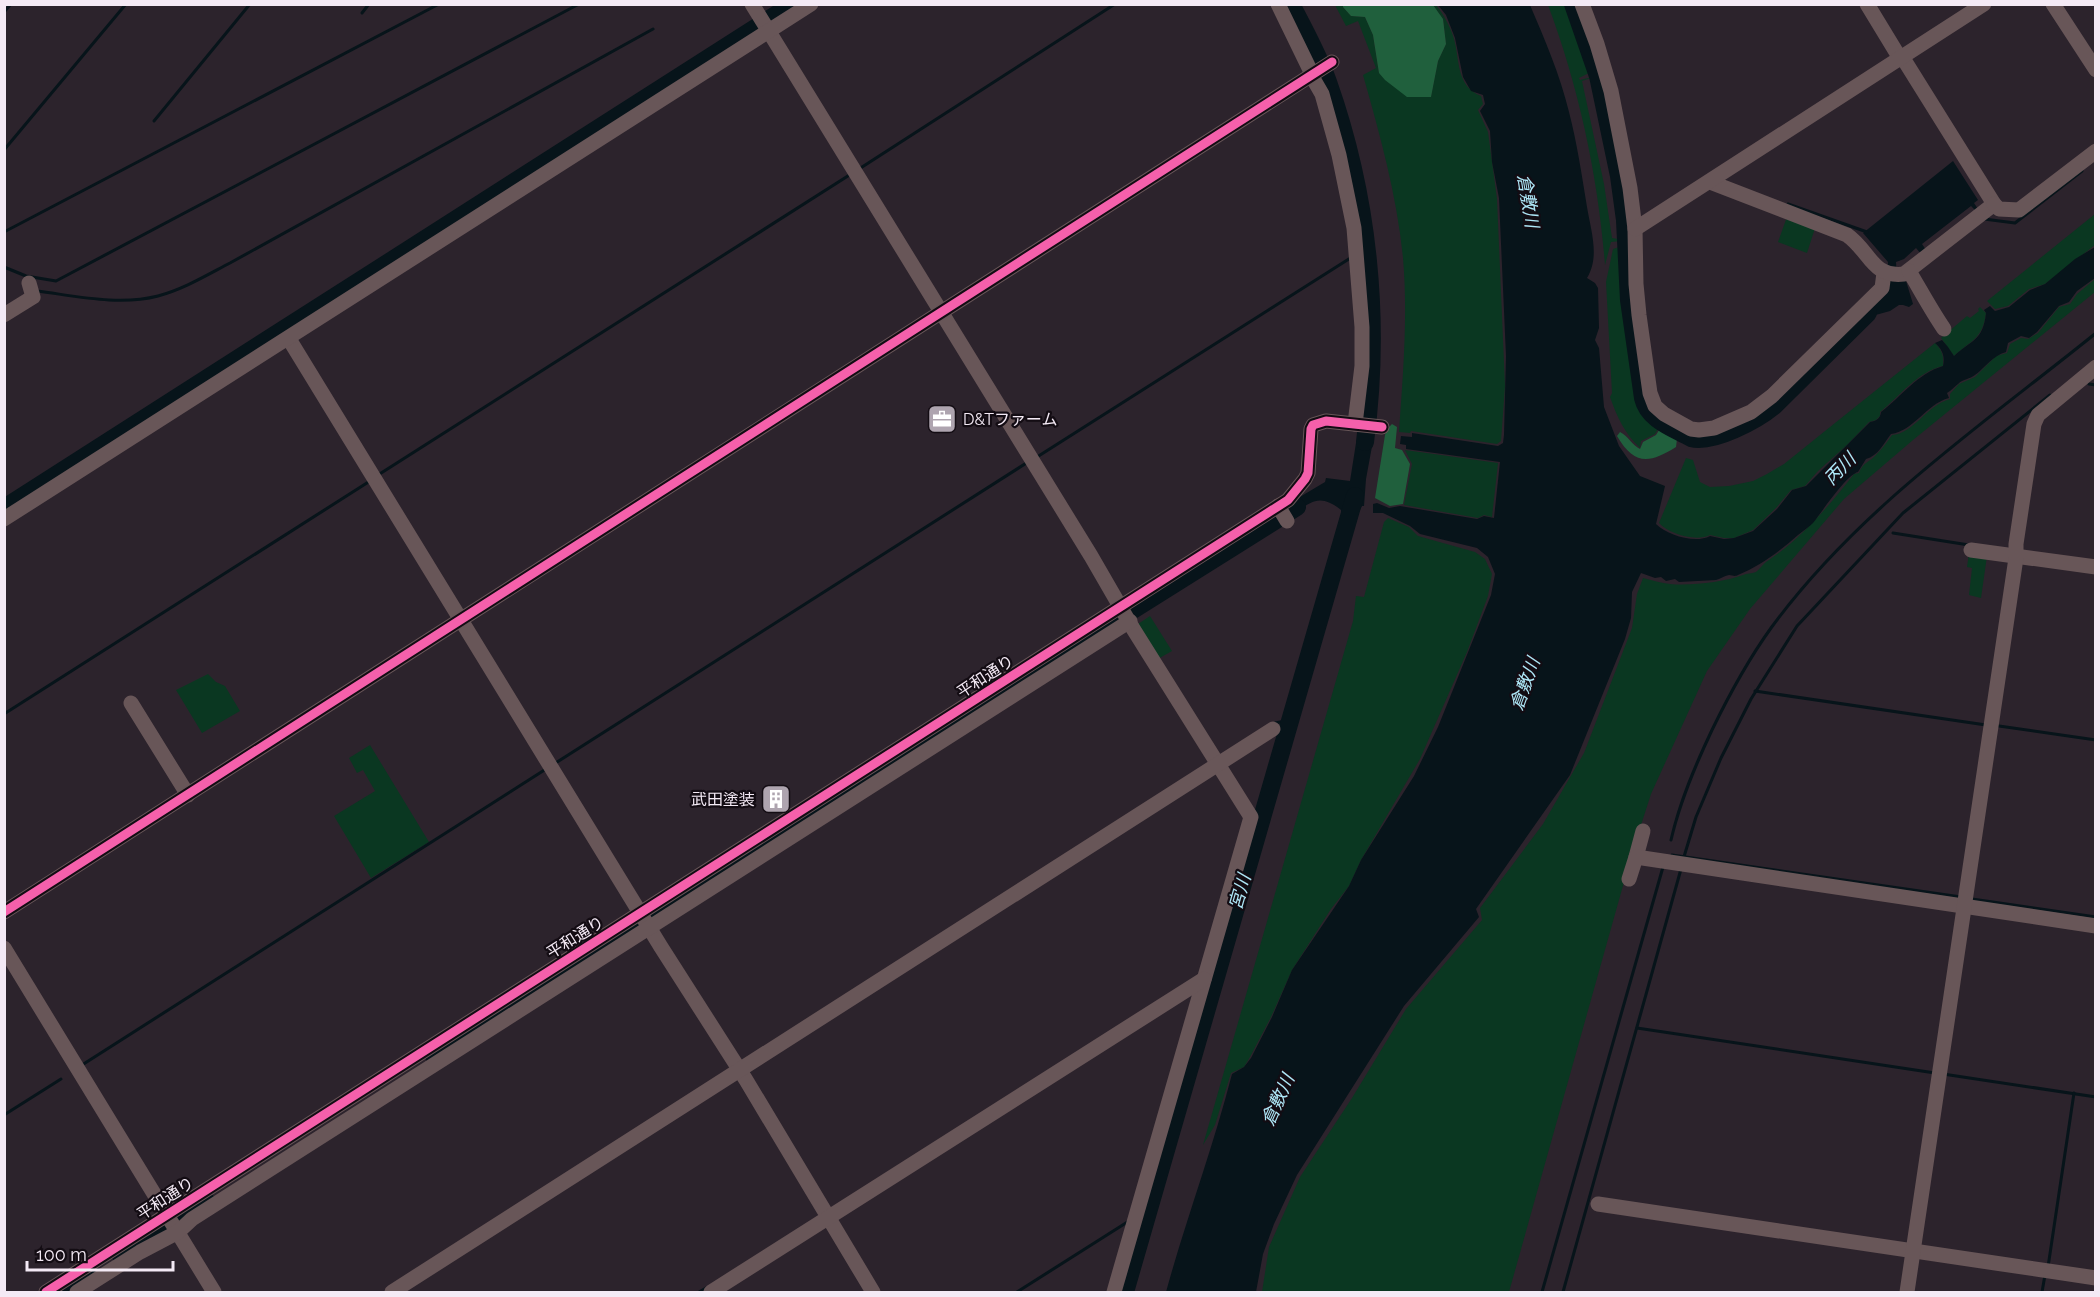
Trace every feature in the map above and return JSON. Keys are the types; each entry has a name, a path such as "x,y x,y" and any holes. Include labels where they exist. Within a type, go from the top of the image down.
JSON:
{"street":[{"path":"752,4 1251,817 1114,1293"},
{"path":"4,519 289,339 766,26 811,4"},
{"path":"1278,4 1322,94 1345,177 1357,255 1362,319 1358,424 1379,427"},
{"path":"1582,4 1611,91 1630,188 1635,229 1636,285 1650,393 1655,406 1664,414 1691,429 1714,428 1751,412 1772,396 1882,288 1894,273 1984,211 2019,210 2096,151"},
{"path":"1867,4 1902,58 1984,211"},
{"path":"1635,229 1984,4"},
{"path":"2053,4 2096,70"},
{"path":"4,912 463,623 943,316 1331,63"},
{"path":"1710,182 1847,235 1881,272 1894,273 1925,298 1926,304 1944,329"},
{"path":"4,315 33,297 30,290"},
{"path":"289,339 873,1293"},
{"path":"1907,1293 2035,419 2096,367"},
{"name":"平和通り","path":"46,1293 170,1225 1283,514 1308,473 1313,425 1326,421 1358,424"},
{"path":"1971,550 2016,553 2096,567"},
{"path":"131,703 188,795"},
{"path":"392,1293 737,1068 1216,761 1273,729"},
{"path":"1629,879 1643,831"},
{"path":"1635,857 2096,926"},
{"path":"76,1293 140,1252 170,1225 192,1219 262,1176 621,945 646,921"},
{"path":"4,948 170,1225 214,1293"},
{"path":"711,1293 826,1215 1205,976"},
{"path":"1598,1204 2096,1278"}],"green space":[{"path":"1335,5 1343,5 1351,16 1365,17 1373,35 1379,73 1431,96 1438,61 1446,44 1443,19 1433,5 1436,5 1452,34 1463,79 1473,92 1481,96 1483,104 1478,110 1488,132 1497,199 1505,386 1501,441 1497,444 1411,431 1410,433 1399,432 1405,302 1403,258 1382,143 1363,75 1376,68 1358,21 1346,26"},
{"path":"1343,5 1433,5 1443,19 1446,44 1438,61 1431,97 1407,97 1385,80 1379,73 1373,35 1365,17 1351,16"},
{"path":"1548,5 1568,5 1591,72 1579,78 1580,80 1592,77 1611,158 1621,241 1611,242 1605,265 1598,198 1586,133","holes":["1591,78 1609,159 1620,235 1618,239 1612,238 1604,184 1582,81"]},
{"path":"1788,214 1816,225 1807,253 1778,242"},
{"path":"2095,214 2095,245 2045,284 2029,289 2008,306 1995,309 1987,301"},
{"path":"1622,246 1623,289 1637,394 1645,412 1660,426 1655,434 1641,441 1640,448 1622,425 1610,397 1612,393 1606,282 1613,249"},
{"path":"2095,279 2095,292 1844,499 1750,609 1707,671 1651,794 1633,850 1509,1292 1262,1292 1269,1247 1300,1177 1352,1098 1406,1009 1482,920 1480,908 1543,824 1584,753 1632,628 1637,594 1643,578 1667,584 1688,584 1727,580 1756,572 1813,522 1854,474 1859,473 1892,435 1907,430 1934,407 1950,399 1950,394 1959,384 1975,377 1996,356 2007,353 2010,344 2021,338 2028,339 2038,333 2059,307 2070,304 2077,294"},
{"path":"1980,307 1986,313 1982,329 1975,339 1954,356 1941,338 1967,316 1970,318 1979,311"},
{"path":"1935,343 1942,353 1943,366 1925,373 1909,385 1880,412 1876,420 1869,422 1805,486 1791,490 1753,530 1734,538 1710,535 1698,538 1683,536 1659,523 1686,458 1693,460 1700,482 1710,487 1753,481 1784,464"},
{"path":"1392,424 1397,427 1395,448 1402,450 1410,464 1403,504 1390,506 1375,498 1385,435"},
{"path":"1661,427 1677,439 1676,447 1650,459 1636,457 1617,436 1620,432 1640,449 1643,442 1656,435"},
{"path":"1405,450 1498,463 1492,517 1484,515 1478,518 1404,505 1412,464"},
{"path":"1388,518 1409,527 1418,536 1475,552 1485,559 1492,574 1488,596 1467,652 1420,759 1361,860 1349,886 1331,909 1292,970 1271,1017 1244,1067 1231,1073 1215,1125 1203,1145 1353,621 1356,596 1364,597 1384,522"},
{"path":"1969,553 1987,556 1981,598 1969,595 1972,568 1967,567"},
{"path":"1150,616 1172,651 1156,660 1135,626"},
{"path":"208,674 216,682 225,686 240,711 202,733 176,690"},
{"path":"370,745 429,842 371,878 334,816 375,791 363,770 357,773 349,758"}],"water":[{"path":"1438,5 1530,5 1561,85 1579,160 1594,253 1587,278 1598,288 1599,328 1595,340 1599,348 1604,407 1619,446 1640,476 1665,486 1656,524 1674,535 1689,539 1710,536 1724,539 1753,531 1777,509 1792,490 1806,486 1910,386 1925,374 1943,366 1943,354 1935,343 1942,340 1954,356 1979,335 1986,313 1984,310 1990,306 1995,311 2009,307 2030,290 2045,284 2075,259 2095,247 2095,278 2077,291 2069,302 2059,306 2037,332 2029,338 2021,336 2008,343 2006,352 1993,359 1973,376 1960,382 1947,393 1949,398 1933,406 1907,428 1891,434 1877,452 1866,459 1858,472 1847,480 1813,523 1762,563 1737,576 1729,575 1716,580 1679,582 1675,579 1666,581 1661,577 1655,578 1641,573 1632,592 1631,618 1625,639 1570,775 1476,909 1479,917 1404,1006 1297,1175 1263,1254 1256,1292 1166,1292 1232,1074 1244,1067 1251,1058 1292,970 1349,886 1361,860 1414,776 1438,727 1491,595 1495,574 1488,557 1477,548 1420,534 1410,526 1383,513 1373,513 1373,504 1377,503 1389,508 1400,506 1477,519 1484,516 1494,518 1500,462 1406,449 1406,445 1400,444 1401,436 1412,437 1412,433 1498,446 1503,443 1504,435 1506,356 1499,198 1492,162 1490,131 1480,111 1485,104 1483,95 1471,91 1463,77 1455,38 1446,15"},
{"path":"1953,161 1978,200 1974,203 1978,209 1976,211 1971,206 1922,244 1926,250 1921,254 1916,248 1904,259 1896,262 1897,280 1906,281 1913,304 1909,307 1899,305 1890,311 1872,316 1865,322 1859,316 1886,289 1888,262 1863,233"},
{"path":"1361,428 1375,430 1366,479 1364,506 1355,520 1342,517 1341,510 1320,501 1309,504 1290,517 1283,507 1325,482 1326,478 1350,481 1356,443 1360,439"}],"waterway":[{"path":"4,12 11,4"},
{"path":"4,150 126,4"},
{"path":"154,121 250,4"},
{"path":"362,13 369,4"},
{"path":"4,232 439,4"},
{"path":"4,267 26,276 56,281 579,4"},
{"path":"4,508 793,4"},
{"path":"859,169 1115,4"},
{"path":"1291,4 1316,52 1328,82 1342,126 1362,215 1368,260 1372,351 1365,442"},
{"path":"1573,4 1598,76 1619,176 1625,220 1629,300 1643,398 1650,412 1662,422 1691,438 1711,438 1734,430 1774,406 1868,313"},
{"path":"37,291 98,299 128,300 158,296 177,290 230,263 653,29"},
{"path":"1984,219 2015,223 2082,171"},
{"path":"378,475 851,174"},
{"path":"1788,204 1867,232"},
{"path":"1037,457 1352,257"},
{"path":"1671,840 1688,784 1725,704 1771,628 1805,585 1842,545 1923,470 2096,333"},
{"path":"2089,384 2096,385"},
{"path":"1683,860 1696,817 1721,758 1751,699 1797,626 1903,513 2050,395"},
{"path":"554,764 1028,462"},
{"path":"4,714 370,481"},
{"name":"宮川","path":"1125,1292 1355,496"},
{"path":"434,1056 1297,507"},
{"path":"1893,533 1969,545"},
{"path":"1755,691 1986,725"},
{"path":"1275,723 1291,720"},
{"path":"1999,726 2096,740"},
{"path":"82,1065 546,769"},
{"path":"1672,855 1961,897"},
{"path":"1542,1292 1663,867"},
{"path":"1563,1292 1681,869"},
{"path":"1972,899 2096,917"},
{"path":"1637,1028 1935,1073"},
{"path":"1943,1074 2096,1097"},
{"path":"4,1115 61,1079"},
{"path":"2048,1267 2074,1093"},
{"path":"121,1256 206,1201"},
{"path":"1017,1292 1129,1221"},
{"path":"64,1292 92,1274"},
{"path":"2042,1292 2045,1275"},
{"path":"699,1292 706,1288"}],"cycle path":[{"path":"4,912 1332,62"},
{"path":"46,1292 1288,500 1308,473 1313,425 1326,421 1382,427"}],"place":[{"name":"D&Tファーム","path":"942,419"},
{"name":"武田塗装","path":"776,799"}],"water label":[{"name":"倉敷川","path":"1528,201"},
{"name":"丙川","path":"1840,469"},
{"name":"倉敷川","path":"1525,684"},
{"name":"倉敷川","path":"1278,1100"}]}
